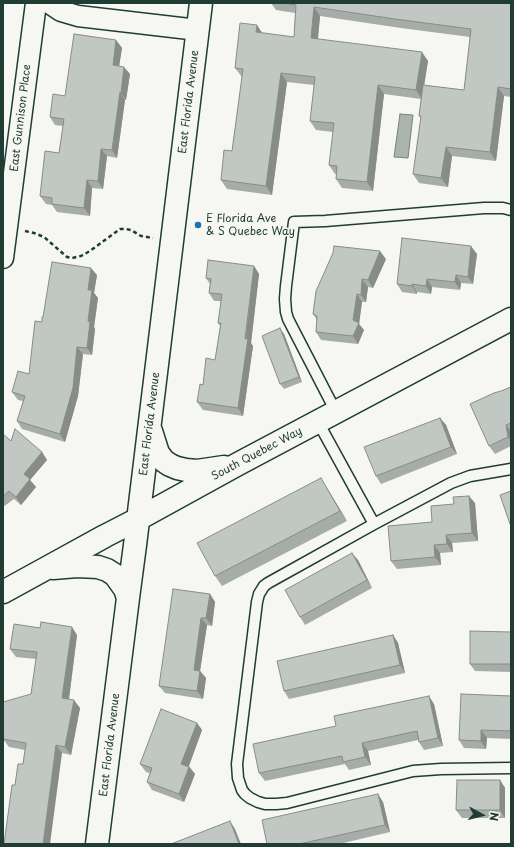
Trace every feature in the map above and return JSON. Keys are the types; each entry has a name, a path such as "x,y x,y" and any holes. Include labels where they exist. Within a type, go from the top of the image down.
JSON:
{"street":[{"name":"East Gunnison Place","path":"3,258 36,3"},
{"path":"49,3 61,11 78,16 198,30"},
{"name":"East Florida Avenue","path":"97,844 150,426 201,3"},
{"name":"South Quebec Way","path":"3,592 238,464 511,319"},
{"path":"150,426 154,444 158,453 170,465 186,470 197,471 238,464"},
{"path":"41,571 67,566 98,567 115,575 125,589 128,598"}],"lane":[{"path":"374,524 327,417 286,312 286,286 294,222 325,221 484,208 503,208 511,210"},
{"path":"511,469 470,476 457,480 268,583 259,594 257,602 237,757 237,772 242,790 250,798 265,804 276,804 288,803 413,772 440,769 511,768"}],"path":[{"path":"7,228 40,235 50,241 67,257 72,258 81,256 90,251 120,229 131,230 141,236 172,241"}],"shaded area":[{"path":"400,114 413,115 408,158 394,157"}],"building":[{"path":"284,3 511,3 511,89 498,87 490,152 446,147 441,178 413,174 421,116 419,116 423,85 464,90 471,29 314,7 311,38 422,52 416,90 378,85 367,182 336,179 337,166 329,165 334,123 310,121 315,77 281,73 266,186 221,180 224,150 232,151 243,69 235,68 240,23 257,25 256,32 294,37 296,5"},
{"path":"74,34 116,40 113,65 124,67 112,150 101,149 98,181 87,180 84,208 52,204 52,198 40,196 45,151 59,153 64,119 50,117 53,94 65,96"},
{"path":"402,238 471,246 468,277 456,275 455,282 427,279 426,286 397,284"},
{"path":"334,246 380,251 368,280 362,279 361,295 357,294 353,320 359,323 353,336 316,332 317,316 313,314 316,291 333,253"},
{"path":"208,260 254,266 245,339 248,338 238,408 197,402 200,384 203,385 206,358 215,360 221,323 218,323 222,294 209,293 211,279 206,278"},
{"path":"52,262 91,268 88,290 92,290 88,321 90,322 87,348 77,347 73,388 60,434 17,421 25,396 12,392 18,371 29,374 35,321 42,322"},
{"path":"280,328 299,377 280,384 262,336"},
{"path":"511,387 511,423 506,425 508,437 489,446 470,404"},
{"path":"440,418 451,447 376,476 364,447"},
{"path":"15,429 42,452 24,474 30,479 16,497 9,491 3,496 3,434 11,441"},
{"path":"321,478 340,511 215,576 197,543"},
{"path":"511,491 511,524 510,524 500,495"},
{"path":"469,496 472,533 446,535 447,544 434,545 435,557 391,561 388,526 432,522 431,506 454,504 453,497"},
{"path":"352,553 367,580 300,617 285,590"},
{"path":"173,589 210,594 206,618 201,618 194,670 200,671 197,691 159,686"},
{"path":"41,622 72,627 62,698 74,700 65,747 56,745 43,844 4,844 12,785 15,785 18,764 23,764 26,743 3,739 3,702 31,694 37,652 10,649 14,624 40,628"},
{"path":"470,631 511,632 511,664 470,664"},
{"path":"393,635 400,665 284,691 277,661"},
{"path":"461,694 511,696 511,731 481,730 481,741 459,740"},
{"path":"429,696 438,738 419,742 417,731 362,743 365,757 343,762 342,756 259,773 253,744 336,726 334,716"},
{"path":"161,709 197,723 181,764 189,767 179,794 147,782 152,768 140,764"},
{"path":"457,780 500,780 500,810 456,810"},
{"path":"378,794 385,825 299,844 267,844 262,820"},
{"path":"230,821 239,844 171,844"}],"place":[{"name":"E Florida Ave & S Quebec Way","path":"198,225"}]}
